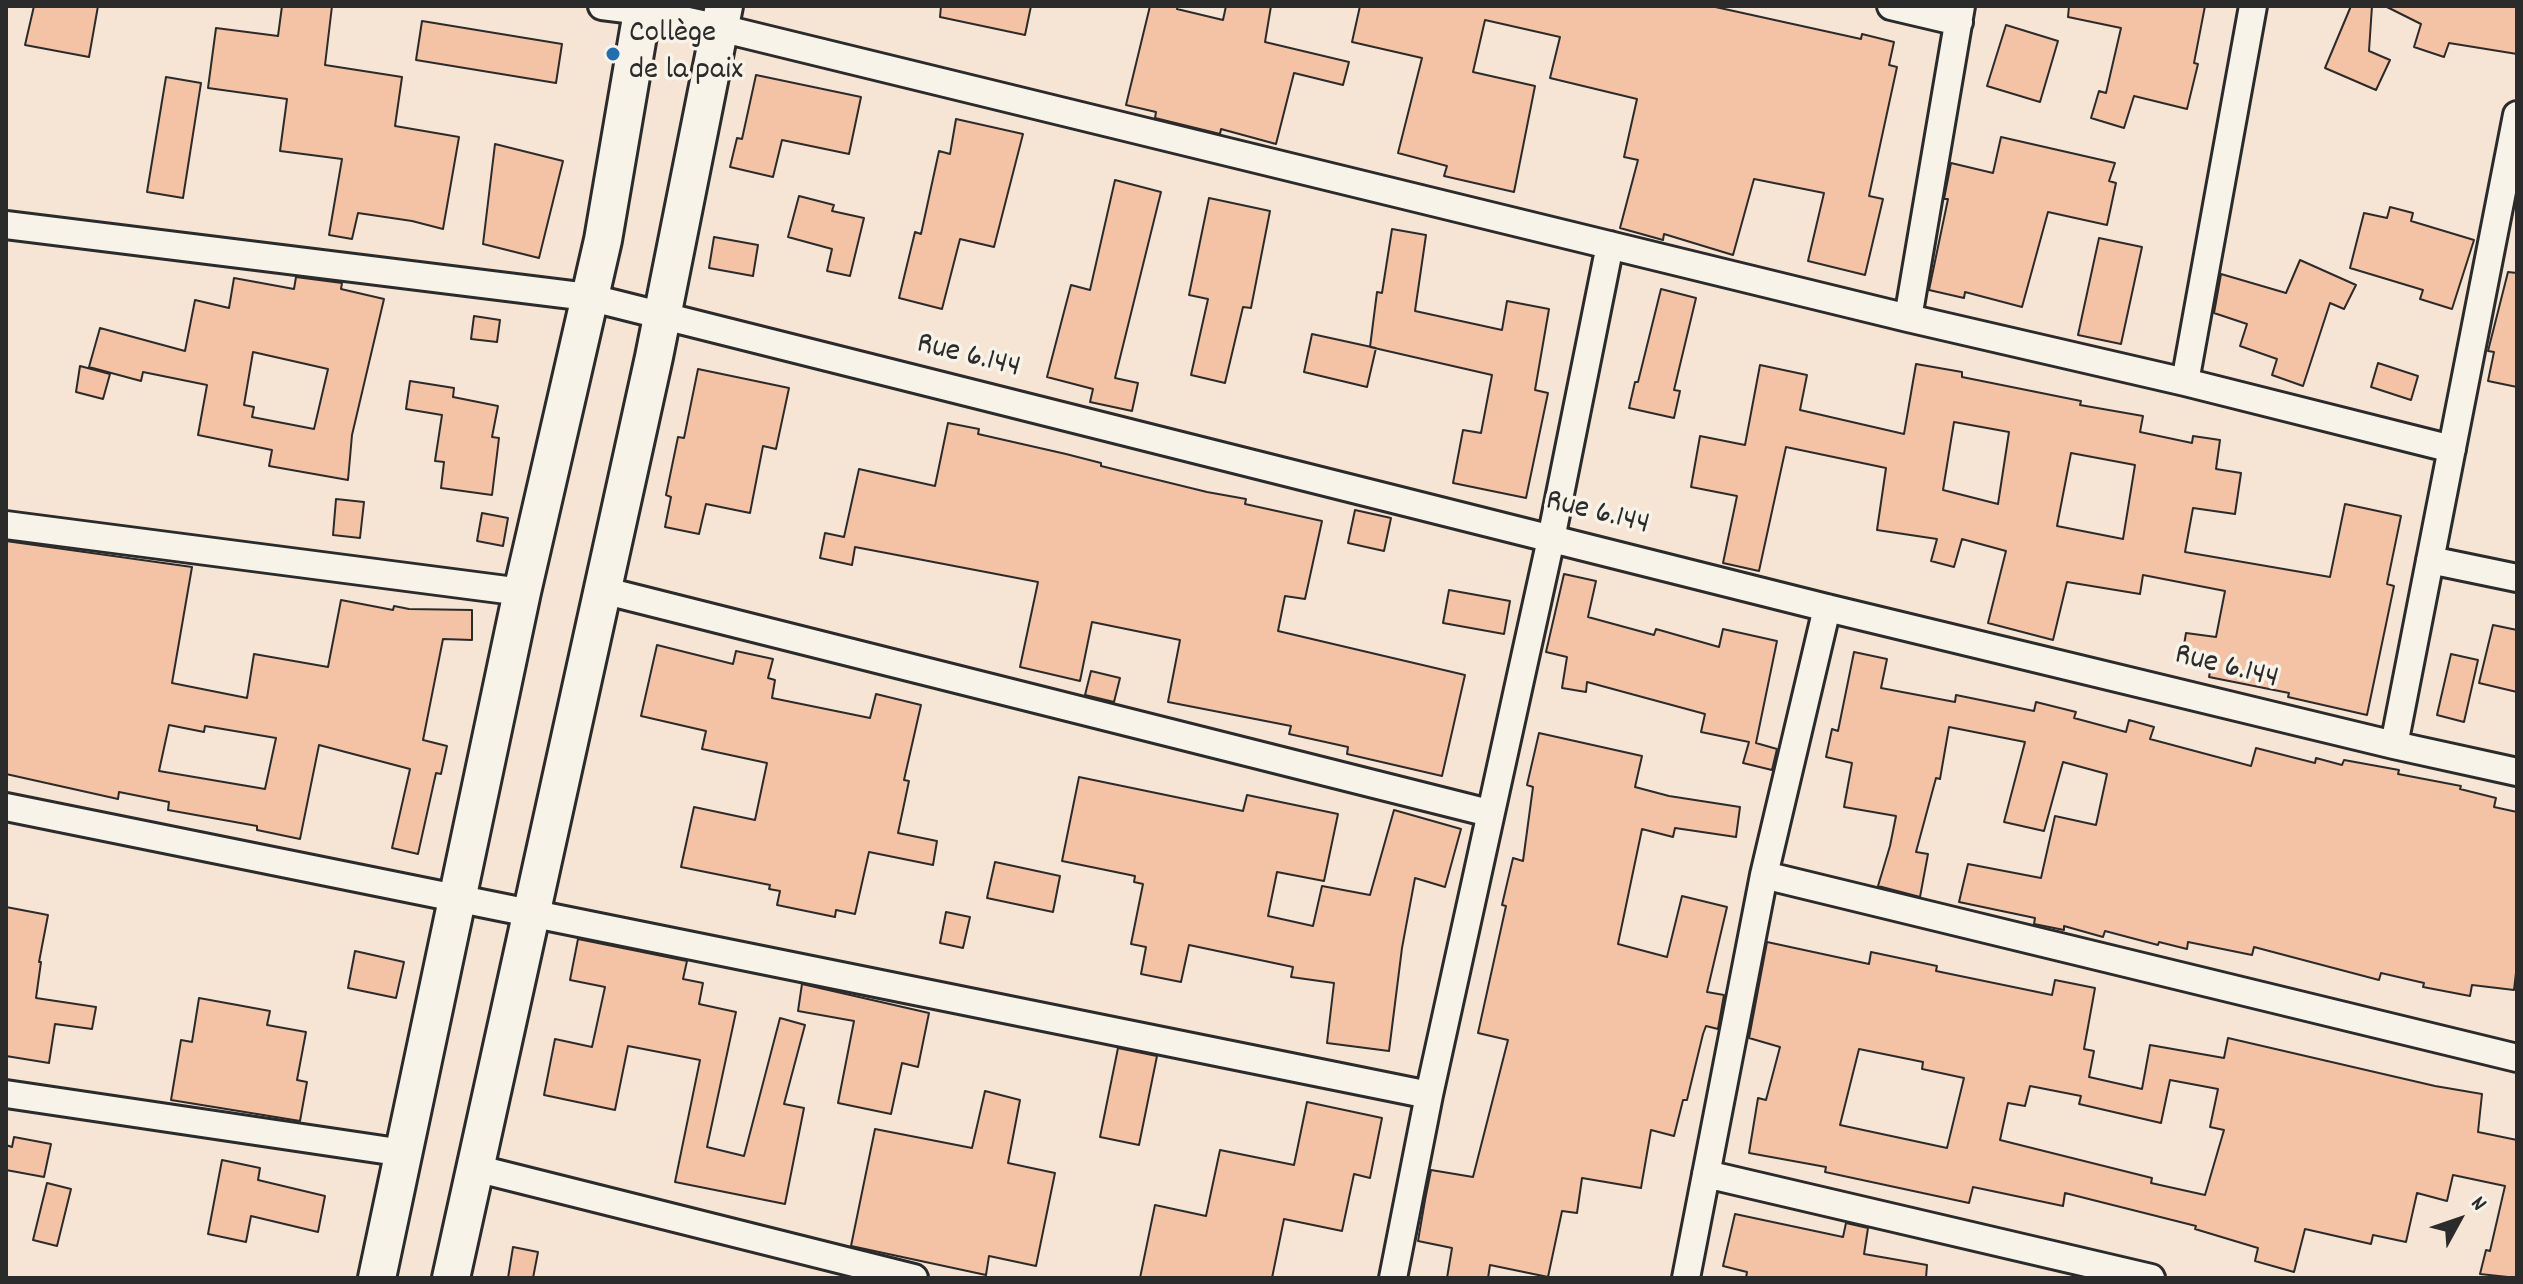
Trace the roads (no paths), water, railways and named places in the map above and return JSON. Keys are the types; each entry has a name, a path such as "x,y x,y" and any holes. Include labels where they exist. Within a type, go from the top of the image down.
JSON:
{"main road":[{"path":"377,1278 522,592 603,240 642,8"},
{"path":"451,1278 661,316 722,17"}],"street":[{"path":"602,6 722,17 1610,245 2452,449"},
{"path":"1891,6 1960,14 1908,318"},
{"path":"2185,382 2253,6"},
{"path":"2394,745 2516,124"},
{"name":"Rue 6.144","path":"6,225 588,297 1827,608 2517,772"},
{"path":"1393,1278 1489,813 1551,539 1610,245"},
{"path":"6,525 522,592"},
{"path":"2430,560 2517,578"},
{"path":"602,590 1489,813"},
{"path":"1686,1278 1764,875 1827,608"},
{"path":"6,807 1429,1095"},
{"path":"1764,875 2517,1058"},
{"path":"6,1094 404,1153"},
{"path":"475,1168 914,1278"},
{"path":"1706,1174 2151,1278"}],"place":[{"name":"Collège de la paix","path":"613,54"}]}
